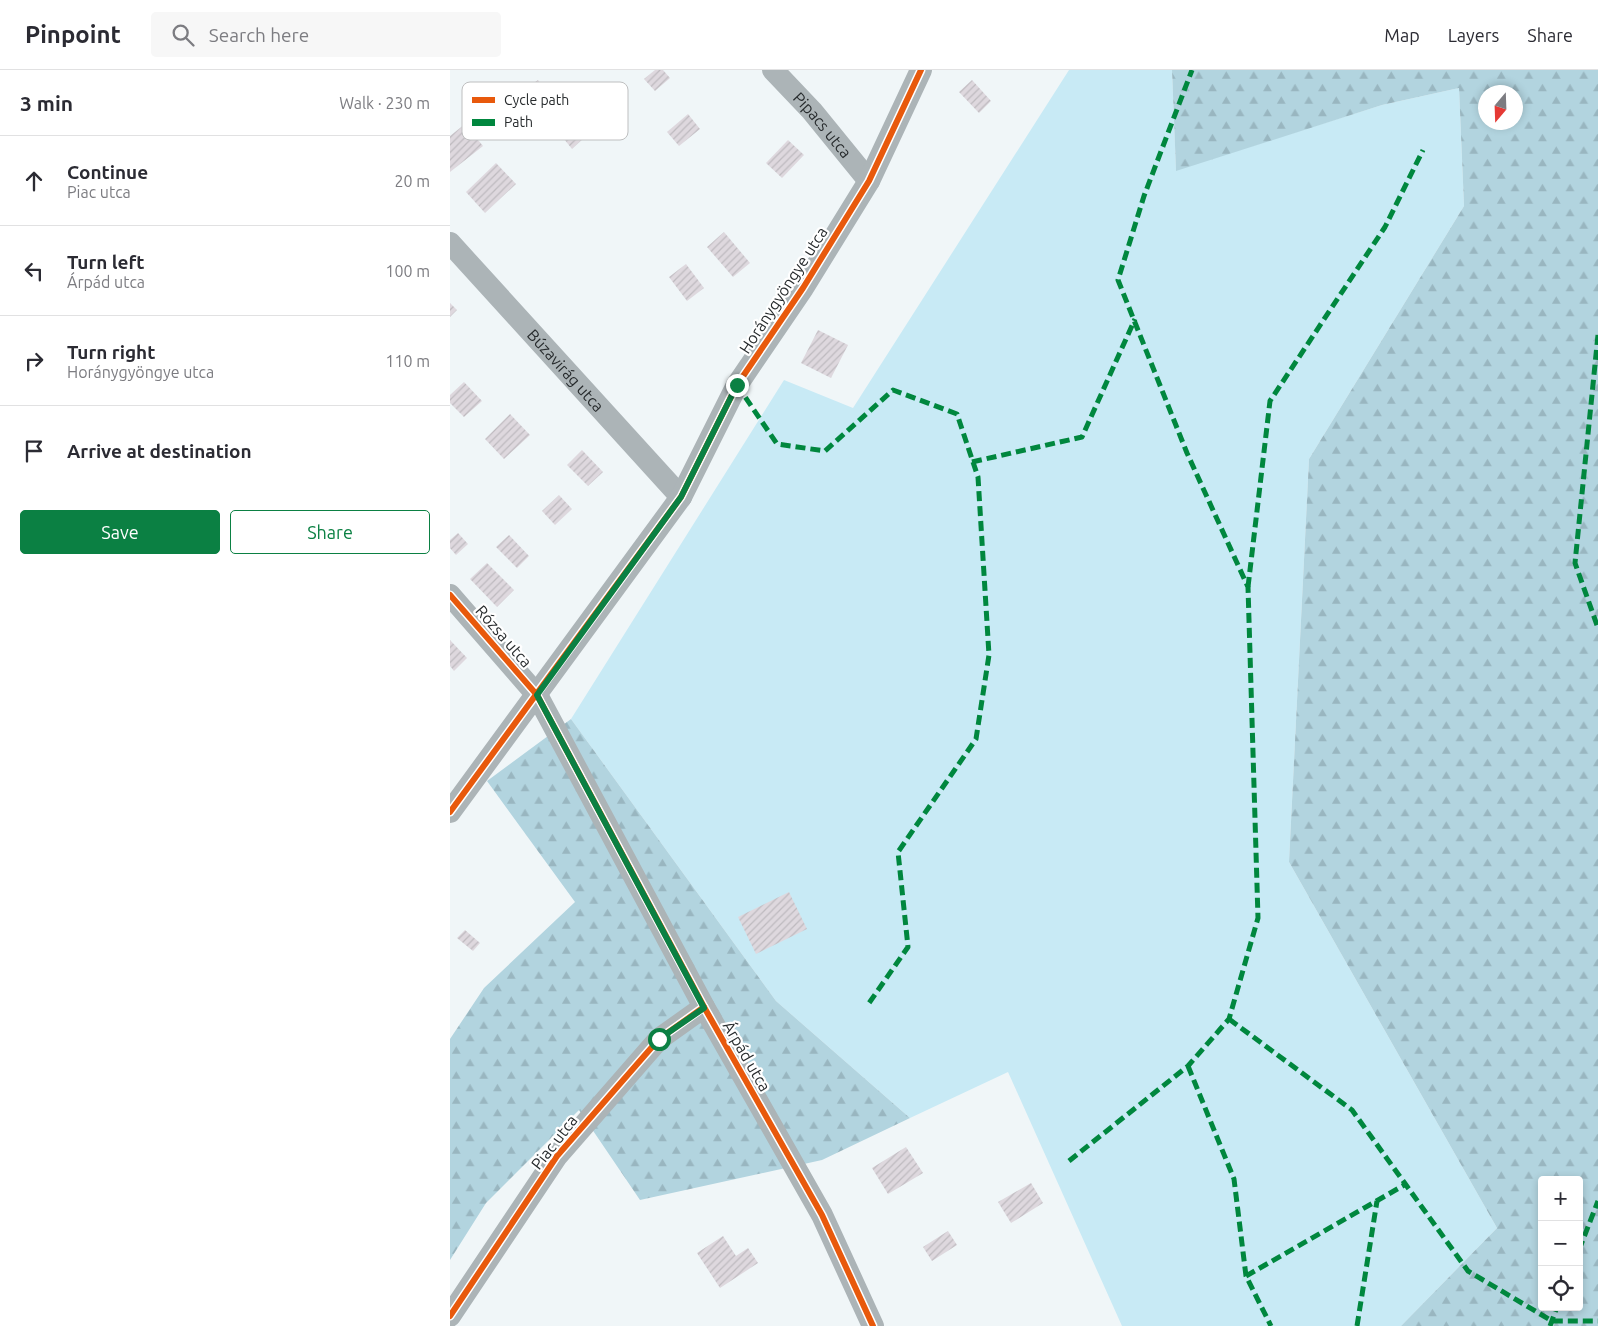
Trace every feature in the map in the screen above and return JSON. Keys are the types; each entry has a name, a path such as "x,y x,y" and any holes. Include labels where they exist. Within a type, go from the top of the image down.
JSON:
{"street":[{"name":"Pipacs utca","path":"773,70 812,111 869,181"},
{"name":"Horánygyöngye utca","path":"450,812 681,497 737,385 803,288 869,181 920,70"},
{"name":"Búzavirág utca","path":"450,243 681,497"},
{"name":"Rózsa utca","path":"450,595 537,695"},
{"name":"Árpád utca","path":"537,695 704,1008 822,1214 873,1326"},
{"name":"Piac utca","path":"450,1316 557,1156 659,1039 704,1008"}],"shaded area":[{"path":"1069,70 1172,70 1176,170 1382,105 1459,88 1464,206 1309,459 1289,862 1497,1228 1401,1326 1122,1326 1008,1072 910,1118 776,1001 571,719 784,380 853,408"}],"green space":[{"path":"1172,70 1598,70 1598,1326 1401,1326 1497,1228 1289,862 1309,459 1464,206 1459,88 1382,105 1176,171"},
{"path":"571,719 776,1001 910,1118 822,1160 640,1200 579,1110 486,1203 450,1260 450,1039 484,988 575,902 487,781"}],"building":[{"path":"655,70 663,70 670,78 655,91 644,79"},
{"path":"972,80 991,101 979,113 959,92"},
{"path":"688,114 700,129 679,146 667,132"},
{"path":"462,126 462,140 478,140 483,146 450,172 450,136"},
{"path":"565,140 582,140 572,149"},
{"path":"788,140 804,155 782,178 766,163"},
{"path":"496,163 516,184 485,213 466,192"},
{"path":"724,232 750,263 733,277 707,247"},
{"path":"686,264 704,288 687,301 669,277"},
{"path":"450,303 457,310 450,317"},
{"path":"818,330 848,345 831,378 801,363"},
{"path":"464,382 482,401 464,417 450,403 450,395"},
{"path":"510,414 530,435 504,459 485,439"},
{"path":"582,450 603,472 588,486 567,465"},
{"path":"559,495 572,509 555,525 542,511"},
{"path":"458,533 468,544 456,555 450,548 450,540"},
{"path":"509,535 529,556 517,568 496,547"},
{"path":"487,563 514,590 497,607 470,579"},
{"path":"450,640 467,658 454,671 450,666"},
{"path":"789,892 807,929 756,954 738,917"},
{"path":"465,930 480,943 473,951 457,938"},
{"path":"906,1147 923,1173 888,1194 872,1168"},
{"path":"1031,1183 1043,1203 1011,1223 998,1202"},
{"path":"948,1231 957,1245 932,1261 923,1247"},
{"path":"723,1236 736,1256 748,1248 758,1263 720,1288 697,1253"}],"marked path":[{"path":"1069,1161 1188,1066 1229,1019 1258,918 1248,587 1187,453 1118,280 1144,196 1192,70"},
{"path":"1248,587 1270,401 1385,227 1423,150"},
{"path":"972,462 1082,437 1135,319"},
{"path":"1598,335 1575,563 1598,628"},
{"path":"737,385 777,444 825,451 893,390 957,414 978,477 989,655 976,739 898,852 908,947 867,1006"},
{"path":"1229,1019 1352,1110 1468,1271 1552,1321 1598,1321"},
{"path":"1188,1066 1234,1179 1246,1276 1271,1326"},
{"path":"1246,1276 1406,1184"},
{"path":"1357,1326 1377,1201"},
{"path":"1583,1240 1598,1201"},
{"path":"1550,1326 1556,1311"}],"cycle path":[{"path":"450,812 681,497 737,385 803,288 869,181 921,70"},
{"path":"450,595 537,695 704,1007 822,1215 873,1326"},
{"path":"450,1316 557,1156 659,1039 704,1007"}],"route":[{"path":"659,1039 704,1008 537,695 681,497 737,385"}]}
